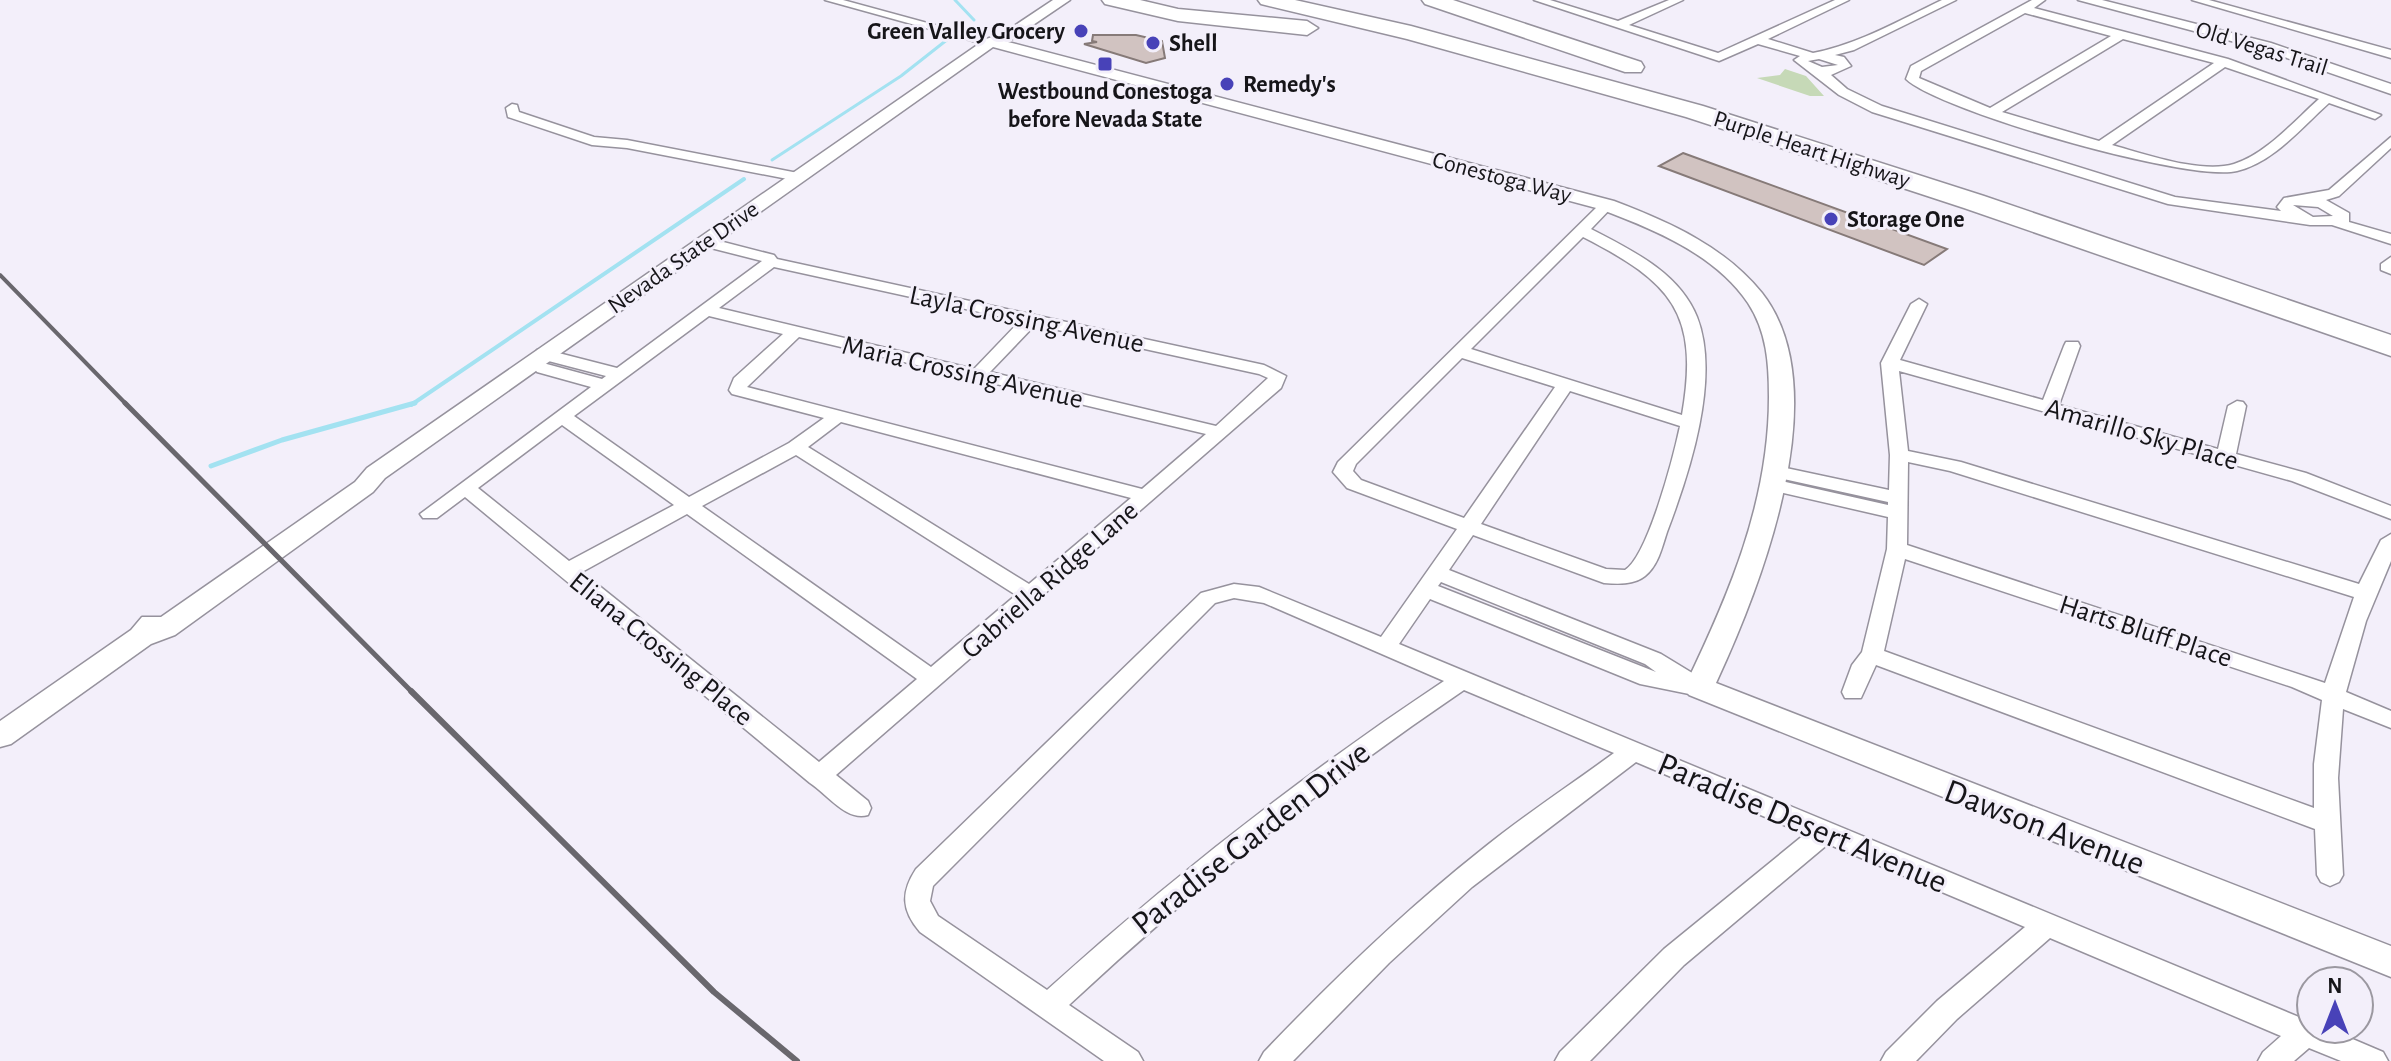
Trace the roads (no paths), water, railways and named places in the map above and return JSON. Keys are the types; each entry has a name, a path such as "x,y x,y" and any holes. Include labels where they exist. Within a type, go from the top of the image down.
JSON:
{"highway":[{"path":"1112,0 1178,15 1390,37 1458,50 1854,162"},
{"name":"Purple Heart Highway","path":"1268,0 1538,64 1854,162 2391,346"},
{"name":"Purple Heart Highway","path":"1331,0 1578,58 1722,99 2391,318"},
{"path":"1432,0 1722,99"}],"street":[{"name":"Conestoga Way","path":"830,0 1607,205 1680,238 1726,268 1761,308 1778,352 1781,412 1774,478 1752,567 1699,688"},
{"name":"Nevada State Drive","path":"991,42 991,33 1042,0"},
{"name":"Nevada State Drive","path":"0,736 141,637 165,628 364,487 376,473 535,359 991,42 1007,37 1063,0"},
{"path":"1539,0 1719,57 1844,0"},
{"path":"1619,25 1678,0"},
{"path":"2040,0 1915,69 1911,74 1915,83 1934,94 2038,126 2160,162 2207,170 2231,169 2249,162 2328,98"},
{"name":"Old Vegas Trail","path":"2085,0 2266,46 2391,89"},
{"path":"2197,0 2391,54"},
{"path":"2235,9 2249,0"},
{"path":"1810,57 1850,48 1946,1"},
{"path":"2025,9 2224,62 2375,115"},
{"path":"1992,112 2122,34"},
{"path":"2362,44 2389,39"},
{"path":"1754,42 1840,65"},
{"path":"1839,87 1840,65 1850,48"},
{"path":"1810,57 1818,70 1853,98 1877,109 2001,148 2173,201 2300,218 2338,210 2391,239"},
{"path":"2103,145 2224,62"},
{"path":"1818,70 1840,65"},
{"path":"627,144 529,107 512,108 513,114 592,141 627,144 798,177"},
{"path":"2001,148 2038,126"},
{"path":"2021,154 2056,131"},
{"path":"2338,210 2391,141"},
{"path":"2246,210 2307,200 2391,231"},
{"path":"1583,231 1643,265 1667,285 1684,308 1692,330 1694,354 1689,423 1673,487 1642,568 1625,577 1604,576 1354,484 1343,472 1347,462 1607,205"},
{"path":"2284,205 2300,218"},
{"name":"Layla Crossing Avenue","path":"699,246 759,264 771,262 1264,370 1277,376 1277,380"},
{"path":"430,514 771,262"},
{"path":"1853,692 1863,665 1872,655 1897,549 1899,455 1890,363 1919,304"},
{"name":"Maria Crossing Avenue","path":"705,310 1220,432"},
{"path":"978,375 1031,319"},
{"path":"795,332 740,382 738,390 835,418 1146,496"},
{"path":"2049,408 2072,346"},
{"path":"1459,351 1689,423"},
{"path":"535,359 620,374"},
{"path":"535,359 604,385"},
{"name":"Amarillo Sky Place","path":"1890,363 2299,477 2391,513"},
{"name":"Gabriella Ridge Lane","path":"819,776 1277,380"},
{"path":"1386,647 1565,385"},
{"path":"2226,457 2237,406"},
{"path":"562,416 932,679"},
{"path":"567,571 796,447 835,418"},
{"path":"796,447 1031,595"},
{"path":"1899,455 1954,466 2364,593"},
{"path":"1774,478 1899,506"},
{"name":"Eliana Crossing Place","path":"466,488 859,808"},
{"path":"2330,875 2330,842 2325,822 2333,692 2346,640 2364,593 2391,540"},
{"name":"Harts Bluff Place","path":"1897,549 2333,692 2391,720"},
{"name":"Dawson Avenue","path":"1432,581 1648,678 1699,688 2391,962"},
{"name":"Paradise Desert Avenue","path":"1048,1007 919,914 915,899 925,876 1208,598 1231,588 1255,593 1386,647 2295,1028"},
{"path":"1872,655 2325,822"},
{"name":"Paradise Garden Drive","path":"1048,1007 1159,906 1269,815 1381,733 1462,680"},
{"path":"1274,1061 1366,968 1451,890 1526,829 1634,751"},
{"path":"1570,1061 1674,957 1826,831"},
{"path":"1896,1061 1947,1010 2048,924"},
{"path":"1048,1007 1128,1061"},
{"path":"2273,1061 2295,1042"},
{"name":"Paradise Desert Avenue","path":"2335,1045 2373,1061"}],"waterway":[{"path":"955,0 974,20"},
{"path":"772,160 901,76 948,39"},
{"path":"413,403 744,179"},
{"path":"211,466 282,440 413,403"}],"railway":[{"path":"0,275 127,405"},
{"path":"125,403 412,692"},
{"path":"412,692 714,992 797,1061"}],"place":[{"name":"Green Valley Grocery","path":"1081,31"},
{"name":"Shell","path":"1153,43"},
{"name":"Westbound Conestoga before Nevada State","path":"1105,64"},
{"name":"Remedy's","path":"1227,84"},
{"name":"Storage One","path":"1831,219"}]}
